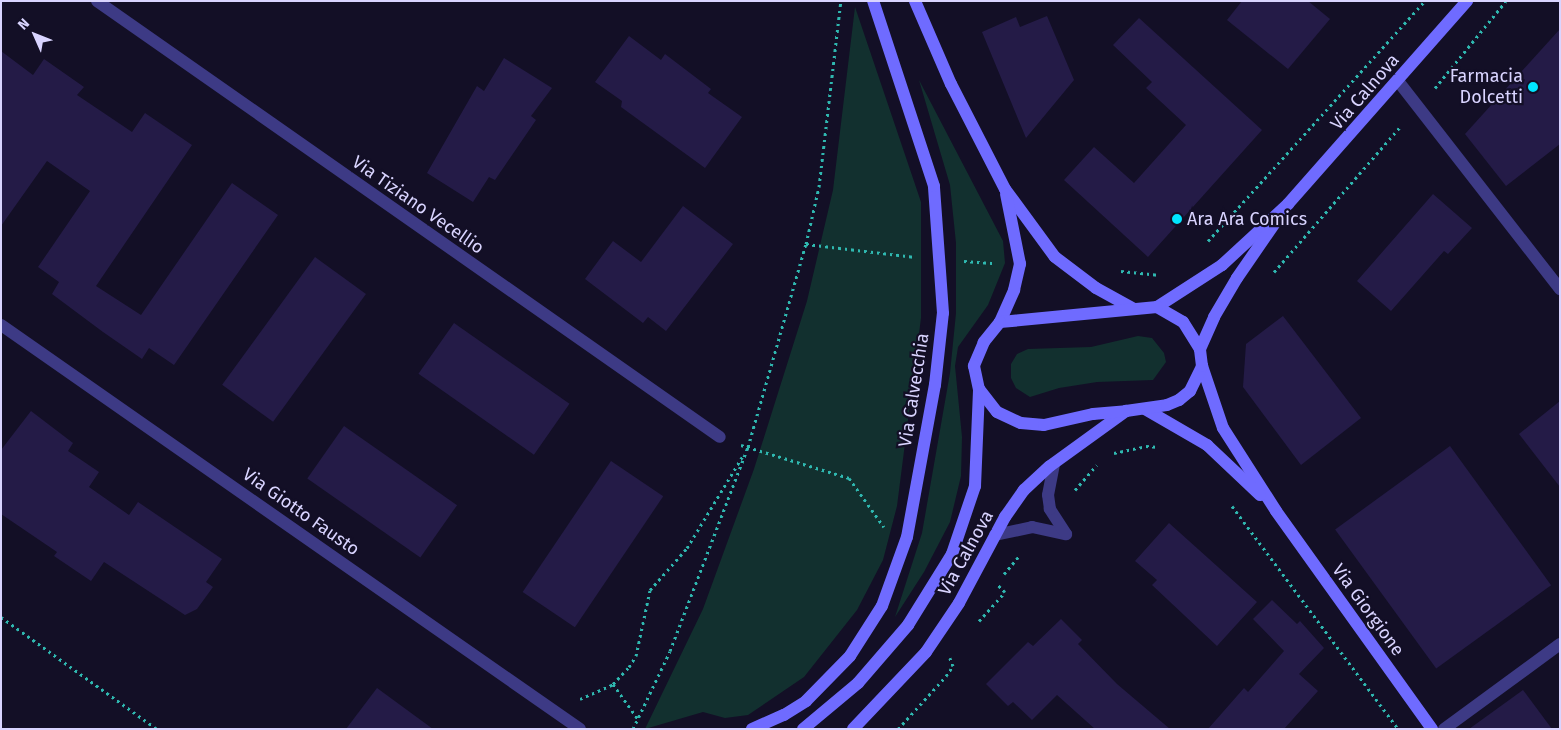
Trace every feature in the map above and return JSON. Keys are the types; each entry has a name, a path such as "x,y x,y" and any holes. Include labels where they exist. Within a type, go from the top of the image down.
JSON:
{"main road":[{"name":"Via Calvecchia","path":"752,729 784,716 806,701 850,656 882,606 907,537 935,385 944,313 934,186 874,1"},
{"path":"915,1 951,84 1005,189 1055,257 1096,288 1134,309"},
{"name":"Via Calnova","path":"1157,307 1222,265 1288,204 1467,1"},
{"path":"1005,189 1020,264 1014,290 1000,322 1157,307 1183,322 1200,349"},
{"name":"Via Calnova","path":"1200,349 1214,317 1237,278 1288,204"},
{"name":"Via Calnova","path":"803,729 858,683 908,625 952,554 975,486 979,389 974,366 984,342 1000,322"},
{"name":"Via Giorgione","path":"1200,349 1202,366 1223,428 1276,511 1432,729"},
{"path":"979,389 997,412 1021,423 1044,425 1093,414 1145,409 1179,400 1190,391 1202,366"},
{"name":"Via Giorgione","path":"1145,409 1207,445 1276,511"},
{"name":"Via Calnova","path":"853,729 926,652 959,603 995,535 1024,490 1054,464 1126,412"}],"street":[{"name":"Via Tiziano Vecellio","path":"96,1 720,437"},
{"path":"1398,81 1560,290"},
{"name":"Via Giotto Fausto","path":"1,324 580,729"},
{"path":"995,535 1032,527 1066,534 1050,509 1048,496 1054,464"},
{"path":"1444,729 1560,644"}],"path":[{"path":"634,729 674,642 748,447 806,244 819,186 841,1"},
{"path":"1201,248 1425,1"},
{"path":"1268,278 1419,106 1506,1"},
{"path":"562,716 583,696 613,684 636,656 650,590 687,548 748,447"},
{"path":"1228,499 1398,729"},
{"path":"1,618 157,729"},
{"path":"898,729 953,666 949,655"},
{"path":"613,684 638,719"}],"green space":[{"path":"855,7 921,202 921,318 897,506 883,560 857,610 804,677 748,715 725,718 703,712 645,729 703,609 754,469 807,301 833,190"},
{"path":"919,80 1003,241 1005,263 988,305 958,347 955,366 962,437 961,476 950,522 924,572 895,617 922,533 950,373 956,313 956,243 950,185"},
{"path":"1138,336 1152,338 1164,353 1166,362 1153,380 1097,382 1059,388 1030,397 1016,388 1011,378 1011,364 1017,354 1028,349 1091,347"}],"building":[{"path":"1242,1 1308,1 1330,19 1288,69 1227,20"},
{"path":"1047,16 1074,80 1026,138 982,32 1016,17 1020,27"},
{"path":"1139,18 1262,130 1148,257 1064,180 1094,147 1134,183 1186,125 1146,88 1152,82 1113,45"},
{"path":"1560,29 1560,144 1506,186 1465,134"},
{"path":"629,36 661,60 665,54 711,89 708,93 742,117 705,168 621,107 622,101 595,82"},
{"path":"1,51 33,75 44,59 84,87 77,95 132,132 145,113 192,145 96,286 141,315 232,183 278,215 174,365 149,348 142,359 103,332 52,294 59,282 38,267 90,191 47,161 1,226"},
{"path":"504,58 552,88 531,116 536,120 495,180 489,177 473,202 427,173 477,86 484,91"},
{"path":"1433,194 1472,228 1448,254 1444,251 1391,311 1357,281"},
{"path":"683,206 733,244 666,331 648,317 643,323 585,279 613,241 641,262"},
{"path":"315,257 366,294 273,422 222,385"},
{"path":"1283,316 1361,418 1301,465 1243,387 1246,344"},
{"path":"454,323 570,404 534,455 418,374"},
{"path":"1560,401 1560,487 1519,434"},
{"path":"31,411 73,443 68,451 99,472 89,487 129,515 138,502 222,559 206,582 213,587 197,609 185,615 104,562 91,581 54,556 57,552 1,514 1,450"},
{"path":"344,426 457,505 420,558 307,478"},
{"path":"1450,446 1551,585 1436,669 1335,529"},
{"path":"611,461 663,496 575,627 523,592"},
{"path":"1169,523 1257,602 1217,646 1152,585 1157,580 1135,561"},
{"path":"1272,600 1297,624 1300,621 1324,648 1299,674 1318,691 1284,729 1208,729 1244,688 1248,692 1284,651 1253,619"},
{"path":"1061,619 1082,640 1078,644 1117,684 1170,729 1095,729 1057,695 1032,720 1013,702 1008,706 986,684 1028,642 1033,646"},
{"path":"377,688 433,729 346,729"},
{"path":"1523,690 1552,729 1469,729"}],"place":[{"name":"Farmacia Dolcetti","path":"1533,87"},
{"name":"Ara Ara Comics","path":"1177,219"}]}
